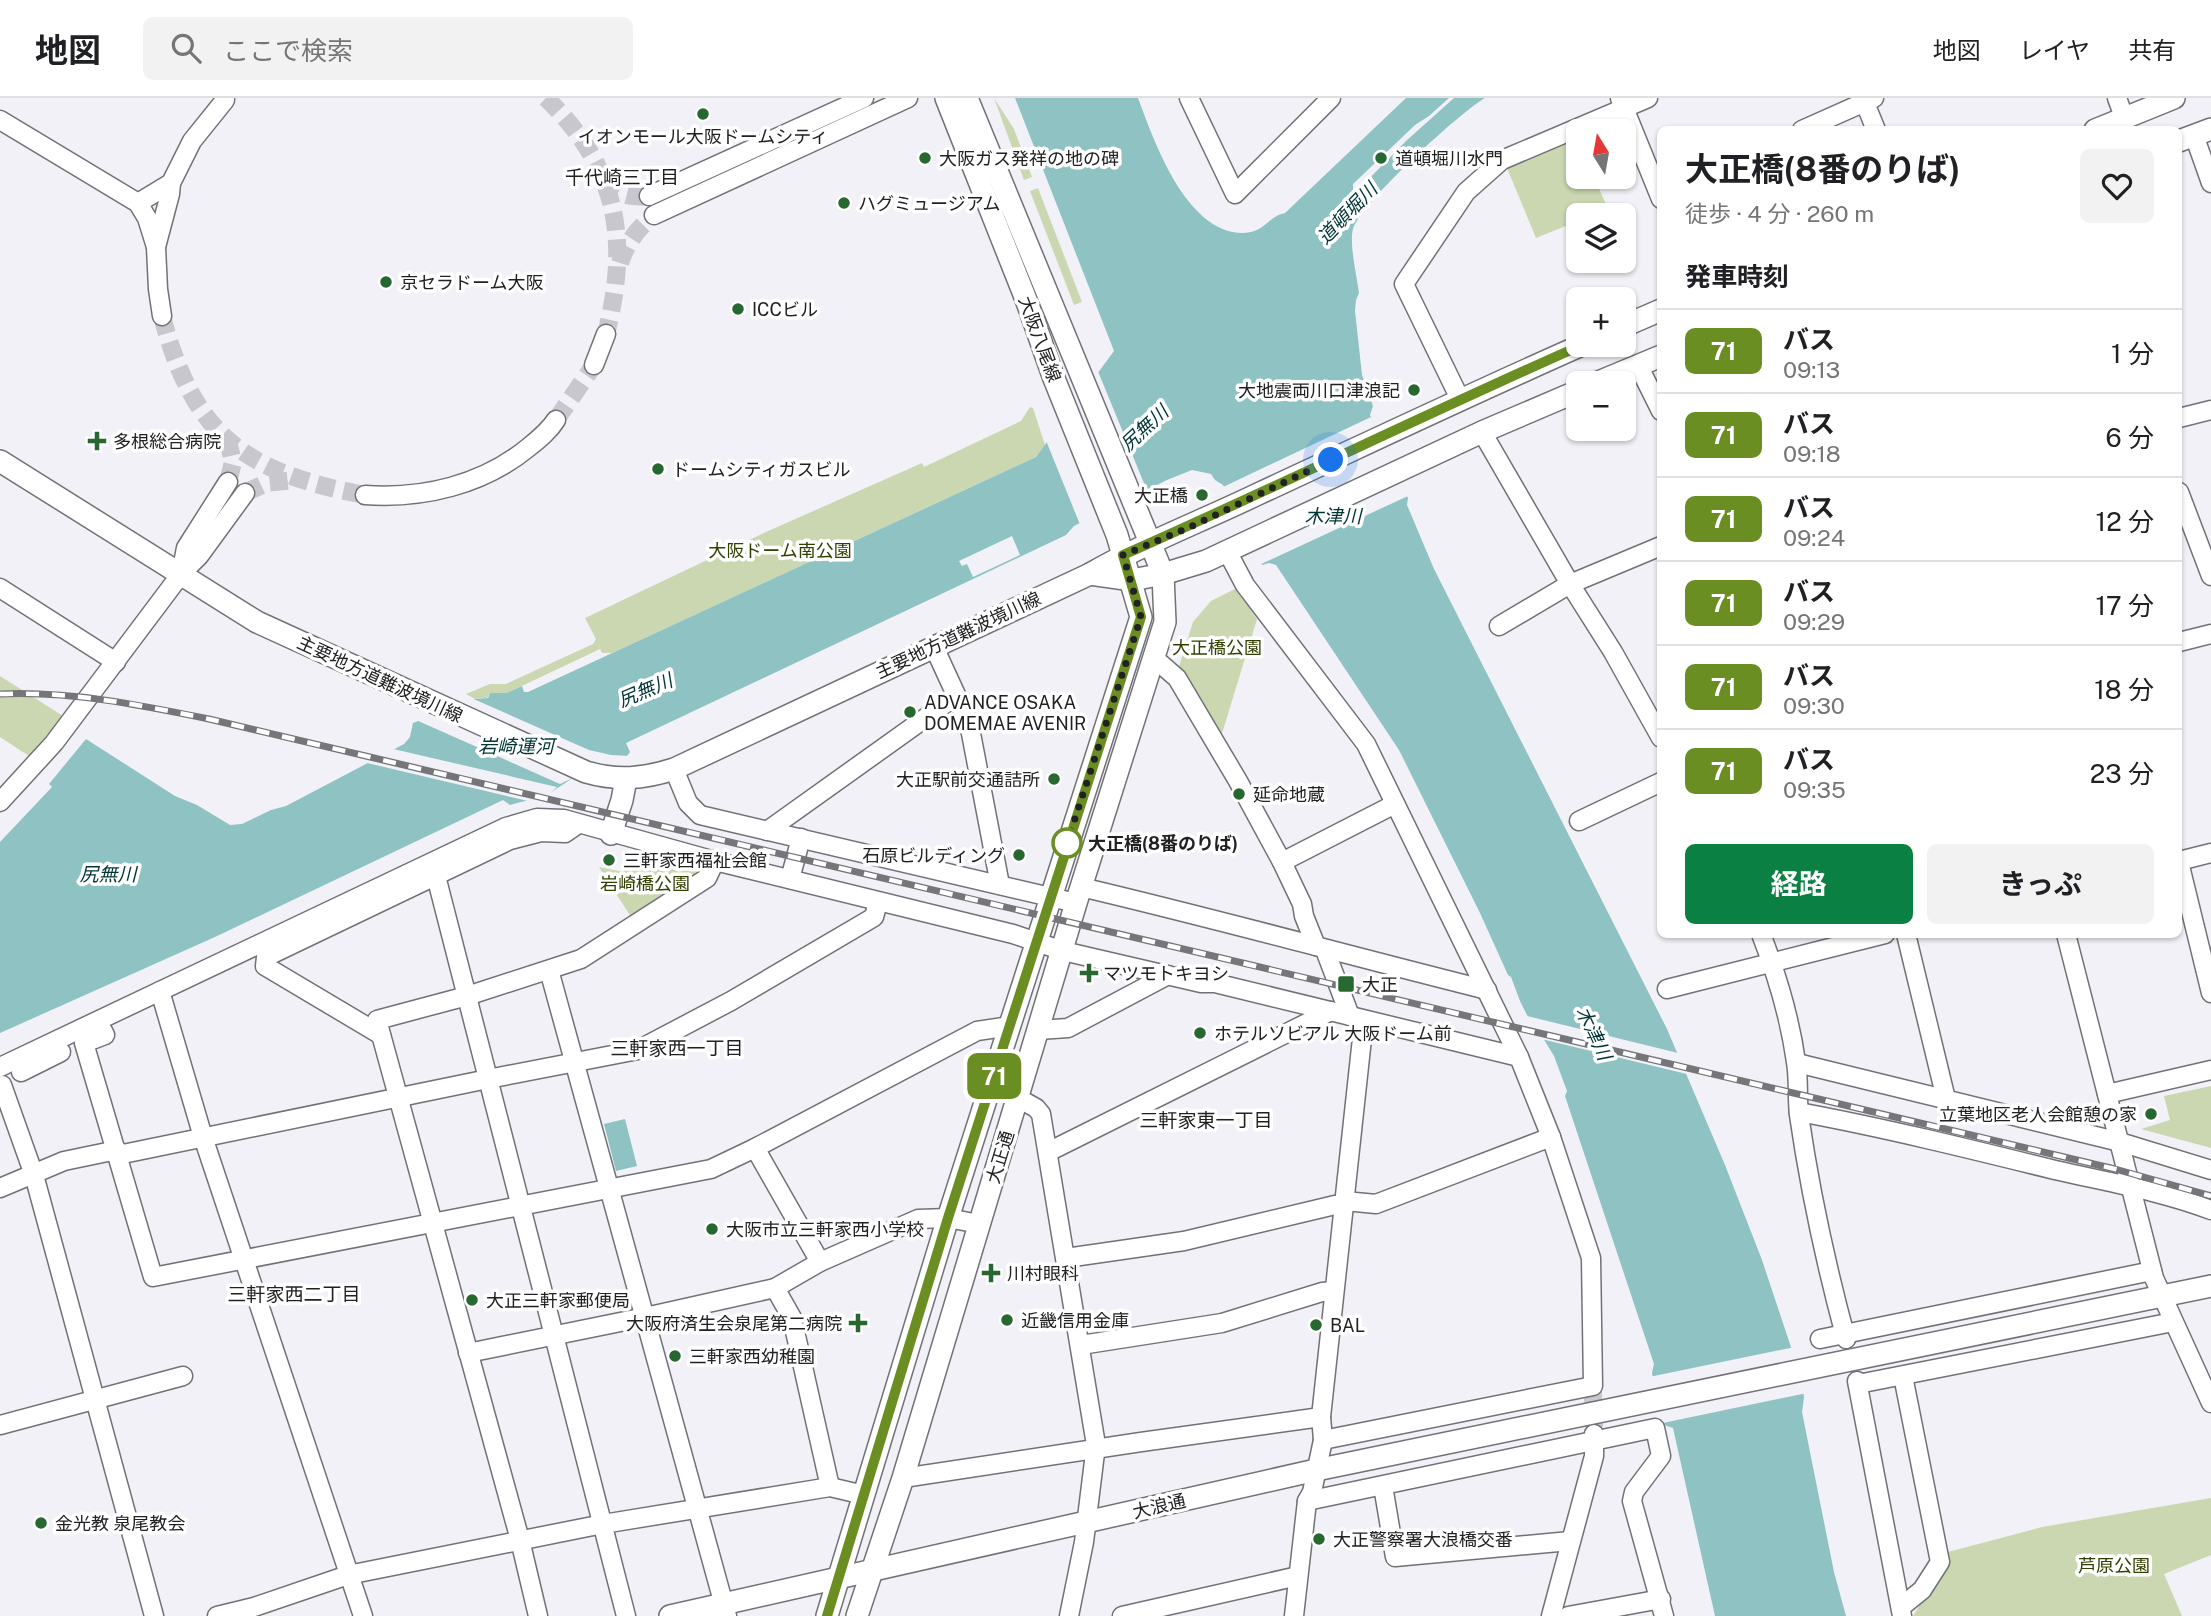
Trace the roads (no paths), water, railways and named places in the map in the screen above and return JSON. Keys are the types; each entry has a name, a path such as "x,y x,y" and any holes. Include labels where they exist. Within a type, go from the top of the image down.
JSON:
{"main road":[{"name":"大阪八尾線","path":"946,98 1111,519 1132,580"},
{"name":"大阪八尾線","path":"967,98 1163,574"},
{"path":"2100,126 2120,108 2174,98"},
{"path":"1636,321 1657,312"},
{"name":"主要地方道難波境川線","path":"0,461 257,622 586,772 626,779 646,777 674,769 1090,574 1123,555 1566,352"},
{"path":"1624,371 1657,358"},
{"path":"1090,574 1132,580 1206,561 1482,432 1566,396"},
{"name":"大正通","path":"857,1616 903,1478 1079,895 1154,658 1164,622 1163,574"},
{"name":"大正通","path":"827,1616 948,1218 1141,617 1132,580"},
{"path":"611,834 626,779"},
{"path":"2161,1297 2211,1286"},
{"name":"大浪通","path":"670,1616 725,1610 839,1578 1316,1469 2161,1297"}],"street":[{"path":"649,196 864,98"},
{"path":"654,215 908,98"},
{"path":"1189,98 1234,194 1331,98"},
{"path":"1460,399 1404,284 1465,192 1502,160 1622,103 1648,98"},
{"path":"1810,126 1867,99 1874,126"},
{"path":"156,247 171,183 192,141 225,100"},
{"path":"1622,103 1657,187"},
{"path":"0,120 138,203 147,218 156,247 162,316"},
{"path":"2195,135 2211,183"},
{"path":"138,203 171,183"},
{"path":"594,365 606,334"},
{"path":"1638,365 1657,403"},
{"path":"2182,417 2211,410"},
{"path":"365,495 414,495 465,482 520,454 556,420"},
{"path":"1482,432 1657,731"},
{"path":"181,574 186,548 228,482"},
{"path":"0,802 54,743 245,494"},
{"path":"2182,500 2211,576"},
{"path":"1499,626 1570,584 1657,548"},
{"path":"1227,551 1245,585 1366,744 1519,1057 1551,1137 1591,1258 1593,1389 1323,1440"},
{"path":"0,588 117,662"},
{"path":"2182,641 2211,634"},
{"path":"934,647 969,723 1000,885"},
{"path":"1154,658 1177,678 1215,741 1282,862 1302,904 1304,916 1357,1018 1345,1203 1321,1417 1323,1440 1312,1492 1307,1501 1294,1616"},
{"path":"767,831 956,696"},
{"path":"674,769 688,803 700,815 1051,898 1079,895 1320,948 1487,990"},
{"path":"1579,821 1657,784"},
{"path":"1282,862 1395,804"},
{"path":"1,1080 81,1038 160,991 506,827 523,821 554,817 715,861 1036,941 1063,951 1215,984 1519,1057"},
{"path":"381,1035 265,966 267,957 510,840 541,832 565,832 578,824"},
{"path":"790,879 801,838"},
{"path":"2182,861 2211,853"},
{"path":"538,1616 520,1539 377,1020 467,996 581,959 708,878 715,861"},
{"path":"2182,874 2211,993"},
{"path":"436,876 626,1616"},
{"path":"0,1188 64,1161 203,1137 638,1050 742,994 874,917 878,902"},
{"path":"1762,938 1772,963 1797,1063 1799,1112 1819,1233 1846,1336"},
{"path":"1667,989 1869,938"},
{"path":"1907,938 1946,1099"},
{"path":"2067,938 2152,1271 2161,1297 2211,1403"},
{"path":"549,971 725,1610"},
{"path":"1039,1030 1068,1028 1168,975"},
{"path":"160,991 203,1137 363,1616"},
{"path":"1048,1152 1331,1011"},
{"path":"81,1038 153,1277 711,1169 977,1031 1010,1026"},
{"path":"1,1080 61,1051 62,1054 81,1038 105,1035 103,1031"},
{"path":"1797,1063 2120,1142 2211,1170"},
{"path":"2107,1094 2211,1070"},
{"path":"1,1080 34,1175 154,1616"},
{"path":"1018,1097 1037,1108 1041,1114 1096,1448 1087,1523 1069,1616"},
{"path":"1799,1112 1858,1123 2131,1188 2211,1210"},
{"path":"1066,1258 1184,1241 1345,1203 1376,1204 1551,1137"},
{"path":"755,1148 820,1262"},
{"path":"468,1353 775,1288 820,1262 918,1219 948,1218 979,1224"},
{"path":"1820,1339 1846,1336 2152,1271"},
{"path":"775,1288 792,1318 830,1487"},
{"path":"1081,1345 1222,1323 1322,1292 1334,1291"},
{"path":"1901,1611 1857,1383 2173,1322"},
{"path":"0,1425 183,1376"},
{"path":"1901,1611 1922,1590 1940,1562 1903,1376"},
{"path":"903,1478 1321,1417"},
{"path":"1307,1501 1594,1438 1655,1428 1661,1456 1634,1492 1632,1501 1662,1608 1568,1616"},
{"path":"1550,1616 1594,1455 1594,1438"},
{"path":"1382,1486 1395,1558 1570,1541"},
{"path":"217,1616 348,1575 520,1539 830,1487 864,1495"},
{"path":"1122,1616 1298,1576"}],"water":[{"path":"1015,98 1138,98 1163,160 1189,202 1205,218 1223,229 1243,233 1256,230 1274,217 1285,213 1406,98 1449,98 1415,125 1353,184 1353,190 1358,190 1406,141 1454,98 1485,98 1412,159 1373,200 1353,229 1353,252 1359,293 1355,311 1362,375 1373,406 1370,415 1408,498 1407,505 1434,569 1667,1029 1725,1165 1762,1260 1799,1371 1804,1397 1802,1412 1834,1572 1846,1616 1715,1616 1673,1428 1661,1424 1652,1373 1654,1364 1554,1056 1543,1038 1536,1033 1399,750 1276,565 1262,565 1223,485 1211,474 1192,470 1167,480 1074,526 1066,535 626,743 630,752 627,756 598,763 538,797 510,805 503,800 215,937 0,1033 0,842 52,787 49,784 86,739 175,796 197,805 230,825 242,824 286,806 404,744 410,737 413,723 475,699 488,698 490,693 507,693 522,686 524,692 528,692 1036,457 1114,351"},
{"path":"625,1119 637,1166 616,1171 604,1124"}],"tunnel":[{"path":"546,98 570,124 589,151 603,178 612,207 617,236 617,267 606,334"},
{"path":"604,181 625,194 649,196"},
{"path":"620,263 633,236 654,215"},
{"path":"162,316 175,357 190,391 208,420 230,442 287,475 365,495"},
{"path":"556,420 594,365"},
{"path":"228,441 233,462 228,482"},
{"path":"245,493 266,483 294,480"},
{"path":"1593,1392 1594,1427"}],"railway":[{"path":"0,694 79,697 209,719 2115,1169 2211,1196"}],"place":[{"name":"イオンモール大阪ドームシティ","path":"703,114"},
{"name":"大阪ガス発祥の地の碑","path":"925,158"},
{"name":"道頓堀川水門","path":"1381,158"},
{"name":"ハグミュージアム","path":"844,203"},
{"name":"京セラドーム大阪","path":"386,282"},
{"name":"ICCビル","path":"738,309"},
{"name":"大地震両川口津浪記","path":"1414,390"},
{"name":"多根総合病院","path":"97,441"},
{"name":"ドームシティガスビル","path":"658,469"},
{"name":"大正橋","path":"1202,495"},
{"name":"ADVANCE OSAKA DOMEMAE AVENIR","path":"910,712"},
{"name":"大正駅前交通詰所","path":"1054,779"},
{"name":"延命地蔵","path":"1239,794"},
{"name":"大正橋(8番のりば)","path":"1067,843"},
{"name":"石原ビルディング","path":"1019,855"},
{"name":"三軒家西福祉会館","path":"609,860"},
{"name":"マツモトキヨシ","path":"1089,973"},
{"name":"大正","path":"1346,984"},
{"name":"ホテルソビアル 大阪ドーム前","path":"1200,1033"},
{"name":"立葉地区老人会館憩の家","path":"2151,1114"},
{"name":"大阪市立三軒家西小学校","path":"712,1229"},
{"name":"川村眼科","path":"991,1273"},
{"name":"大正三軒家郵便局","path":"472,1300"},
{"name":"近畿信用金庫","path":"1007,1320"},
{"name":"大阪府済生会泉尾第二病院","path":"858,1323"},
{"name":"BAL","path":"1316,1325"},
{"name":"三軒家西幼稚園","path":"675,1356"},
{"name":"金光教 泉尾教会","path":"41,1523"},
{"name":"大正警察署大浪橋交番","path":"1319,1539"}],"district":[{"name":"千代崎三丁目","path":"622,177"},
{"name":"三軒家西一丁目","path":"677,1048"},
{"name":"三軒家東一丁目","path":"1206,1120"},
{"name":"三軒家西二丁目","path":"294,1294"}],"water label":[{"name":"道頓堀川","path":"1347,213"},
{"name":"尻無川","path":"1144,428"},
{"name":"木津川","path":"1333,516"},
{"name":"尻無川","path":"645,690"},
{"name":"岩崎運河","path":"516,746"},
{"name":"尻無川","path":"108,874"},
{"name":"木津川","path":"1594,1033"}],"park label":[{"name":"大阪ドーム南公園","path":"780,550"},
{"name":"大正橋公園","path":"1217,647"},
{"name":"岩崎橋公園","path":"645,883"},
{"name":"芦原公園","path":"2114,1565"}]}
